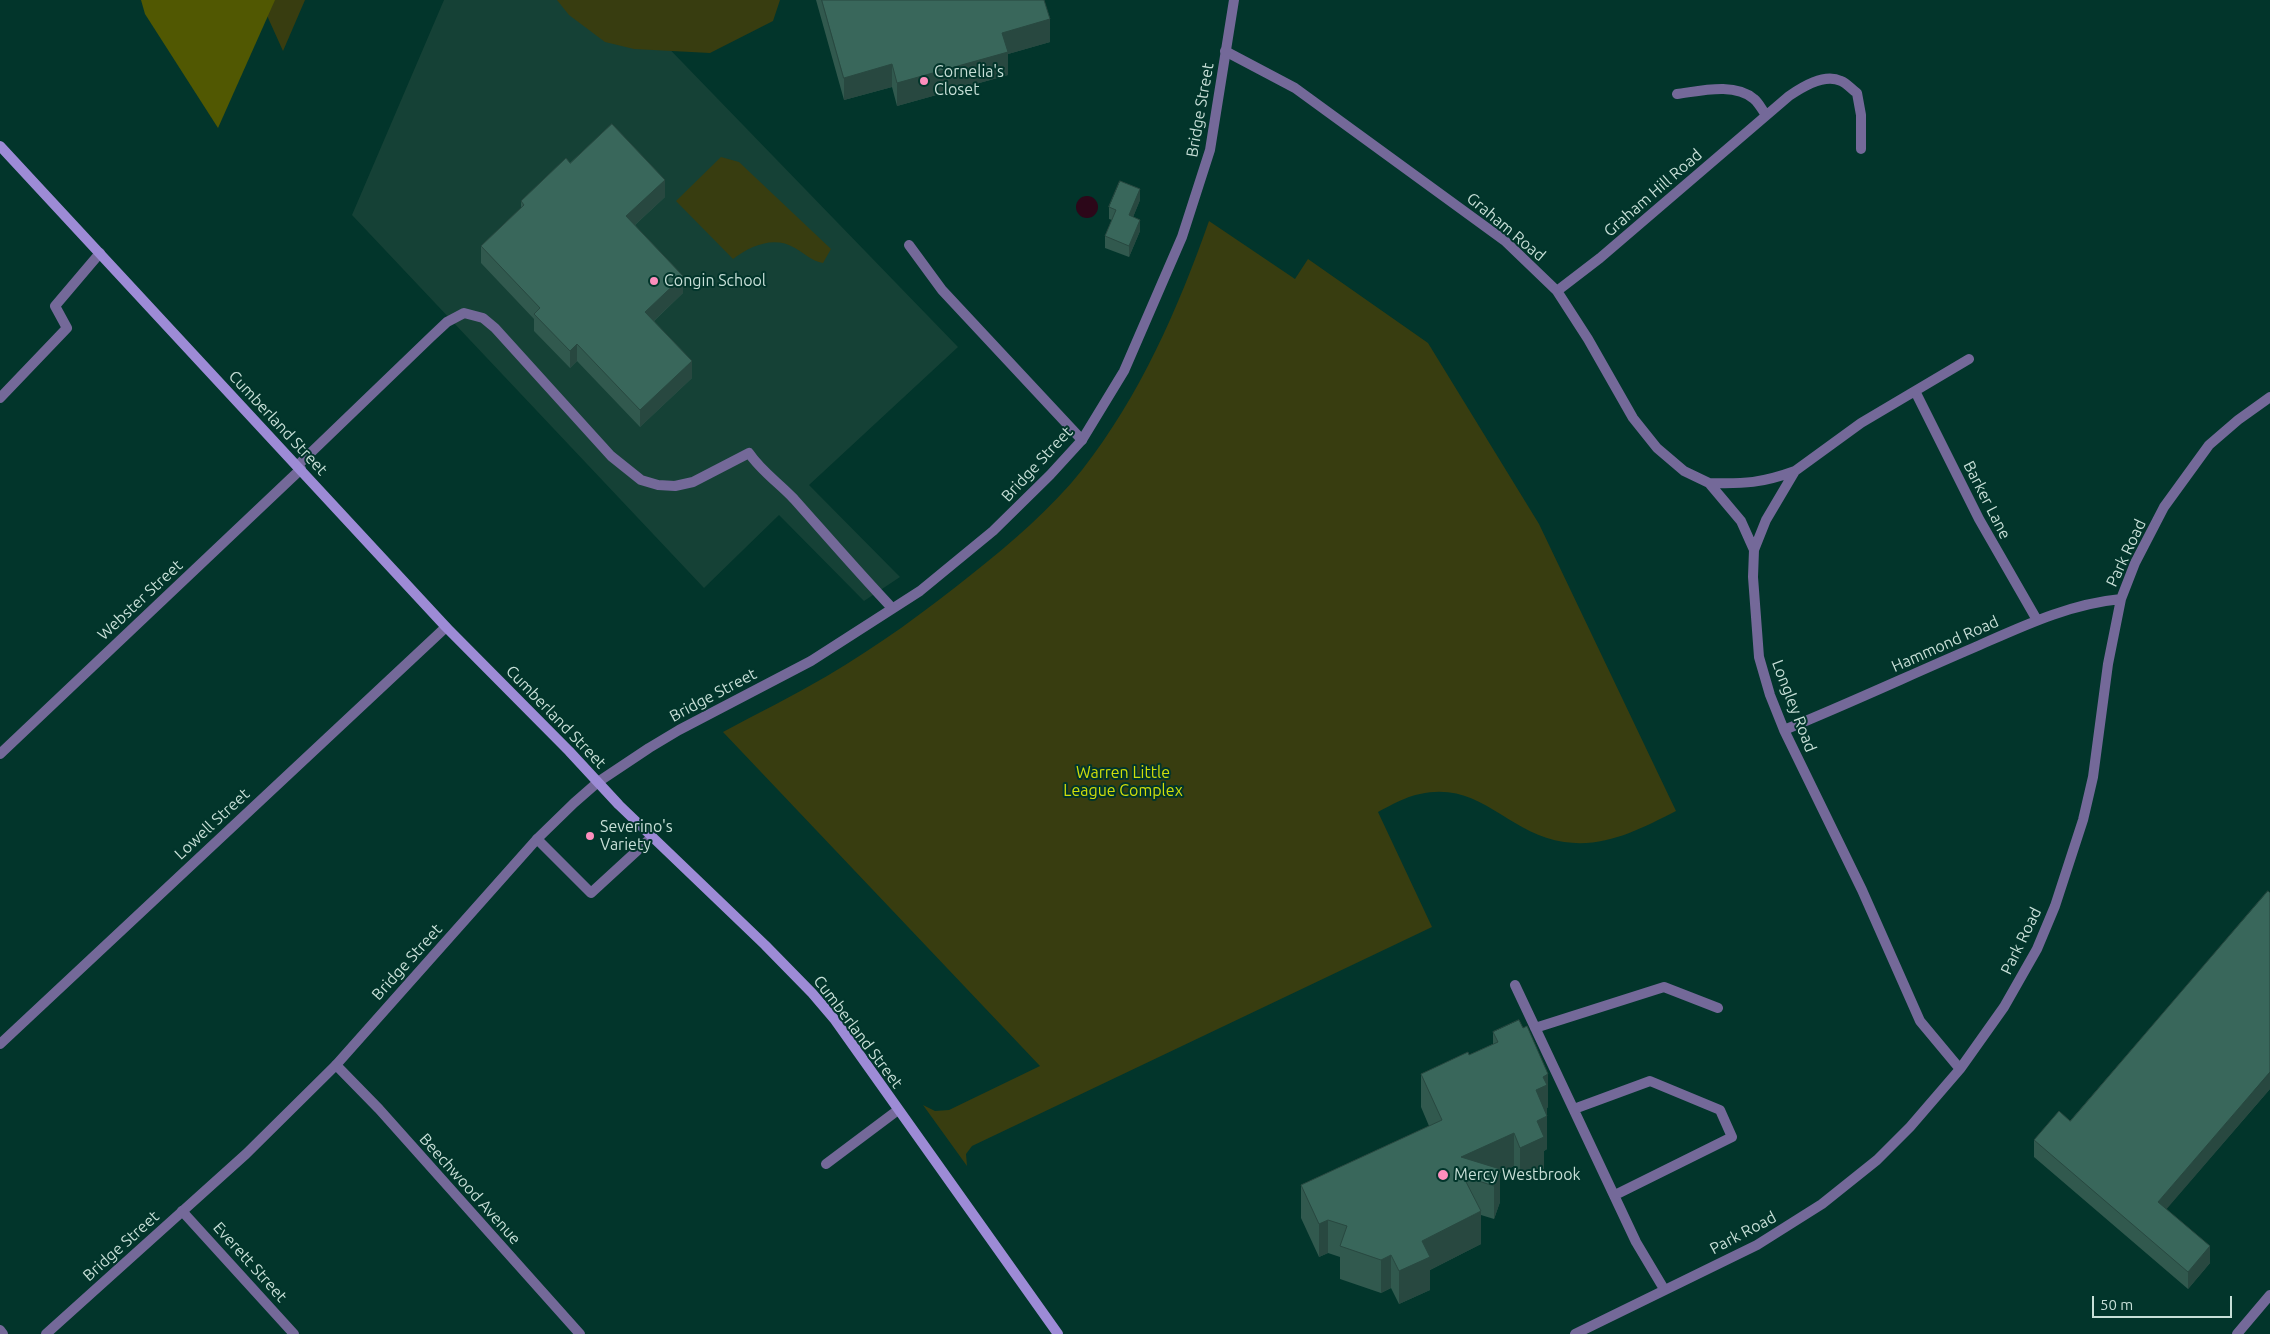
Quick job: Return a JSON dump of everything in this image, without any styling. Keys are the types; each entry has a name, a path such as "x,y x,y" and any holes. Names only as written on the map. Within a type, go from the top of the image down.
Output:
{"main road":[{"name":"Cumberland Street","path":"0,146 300,467 446,627 652,837 765,944 812,993 1058,1334"}],"street":[{"name":"Bridge Street","path":"46,1334 246,1154 336,1065 537,838 598,782 679,730 810,660 920,591 993,531 1050,475 1082,440 1124,371 1182,237 1210,150 1234,0"},
{"name":"Graham Road","path":"1225,51 1295,88 1505,241 1557,291 1588,339 1633,418 1656,448 1684,471 1710,483 1749,484 1767,481 1795,471"},
{"name":"Graham Hill Road","path":"1557,291 1600,258 1788,96 1804,86 1821,80 1840,80 1857,94 1861,116 1861,149"},
{"path":"1677,94 1712,90 1738,91 1754,99 1766,115"},
{"path":"910,245 942,290 1082,440"},
{"path":"0,398 67,328 54,306 100,253"},
{"name":"Webster Street","path":"0,754 300,467 376,388 447,322 464,313 483,318 495,328 611,456 641,480 658,485 675,486 693,482 749,453 758,467 771,476 793,498 892,608"},
{"name":"Longley Road","path":"1960,1069 1920,1021 1862,890 1784,730 1770,695 1759,657 1753,577 1754,550 1766,520 1795,471 1861,423 1969,359"},
{"name":"Barker Lane","path":"1915,392 1980,519 2037,620"},
{"name":"Park Road","path":"1574,1334 1757,1245 1822,1204 1877,1160 1910,1127 1960,1069 2004,1007 2037,950 2055,906 2083,820 2093,776 2108,664 2121,599 2135,563 2164,506 2209,446 2238,420 2270,397"},
{"name":"Graham Road","path":"1710,483 1741,521 1754,550"},
{"name":"Hammond Road","path":"1784,730 1851,704 2037,620 2093,602 2121,599"},
{"name":"Lowell Street","path":"0,1044 446,627"},
{"path":"537,838 591,893 652,837"},
{"path":"1515,985 1636,1242 1664,1289"},
{"path":"1534,1028 1664,988 1718,1008"},
{"name":"Beechwood Avenue","path":"336,1065 379,1109 580,1334"},
{"path":"1574,1109 1650,1081 1720,1110 1732,1137 1615,1195"},
{"path":"826,1164 898,1110"},
{"name":"Everett Street","path":"182,1211 294,1334"},
{"path":"2237,1334 2270,1295"},
{"path":"0,1330 3,1334"}],"shaded area":[{"name":"Congin School","path":"444,0 622,0 958,347 809,485 900,577 864,601 779,515 704,588 352,215"},
{"path":"1087,196 1095,199 1098,207 1095,215 1087,218 1079,215 1076,207 1079,199"}],"green space":[{"path":"141,0 275,0 218,128 145,14"},
{"path":"260,0 305,0 283,51"},
{"path":"557,0 780,0 773,21 710,53 634,49 605,42 569,15"},
{"path":"721,157 739,162 831,249 823,263 812,259 787,244 779,242 755,246 733,259 676,201"},
{"name":"Warren Little League Complex","path":"1209,221 1295,279 1308,259 1428,343 1539,524 1676,811 1622,836 1608,840 1579,843 1564,842 1544,837 1477,801 1460,794 1441,792 1420,794 1393,804 1378,812 1432,927 972,1146 966,1154 967,1166 923,1105 935,1111 949,1110 1040,1066 723,732 827,676 901,628 955,588 1001,550 1057,498 1082,470 1103,442 1139,382 1156,351 1184,287"}],"building":[{"path":"822,0 1044,0 1050,19 1002,33 1008,52 897,83 892,64 844,78"},
{"path":"612,124 665,180 626,216 683,276 645,312 692,361 640,410 577,344 570,351 534,314 540,308 481,246 524,205 521,201 566,158 570,163"},
{"path":"1120,181 1140,189 1129,215 1140,220 1129,246 1105,236 1116,210 1109,207"},
{"path":"2268,891 2270,893 2270,1072 2158,1202 2210,1246 2188,1272 2034,1140 2059,1111 2070,1121"},
{"name":"Mercy Westbrook","path":"1519,1020 1523,1028 1527,1026 1548,1074 1543,1077 1547,1085 1536,1090 1547,1116 1537,1121 1544,1137 1520,1148 1514,1133 1461,1157 1500,1169 1494,1186 1463,1176 1481,1211 1422,1241 1430,1257 1399,1271 1391,1255 1381,1260 1340,1246 1347,1226 1328,1220 1319,1224 1301,1185 1442,1120 1421,1074 1468,1052 1469,1055 1498,1042 1493,1032"}],"place":[{"name":"Cornelia's Closet","path":"924,81"},
{"name":"Congin School","path":"654,281"},
{"name":"Severino's Variety","path":"590,836"},
{"name":"Mercy Westbrook","path":"1443,1175"}]}
